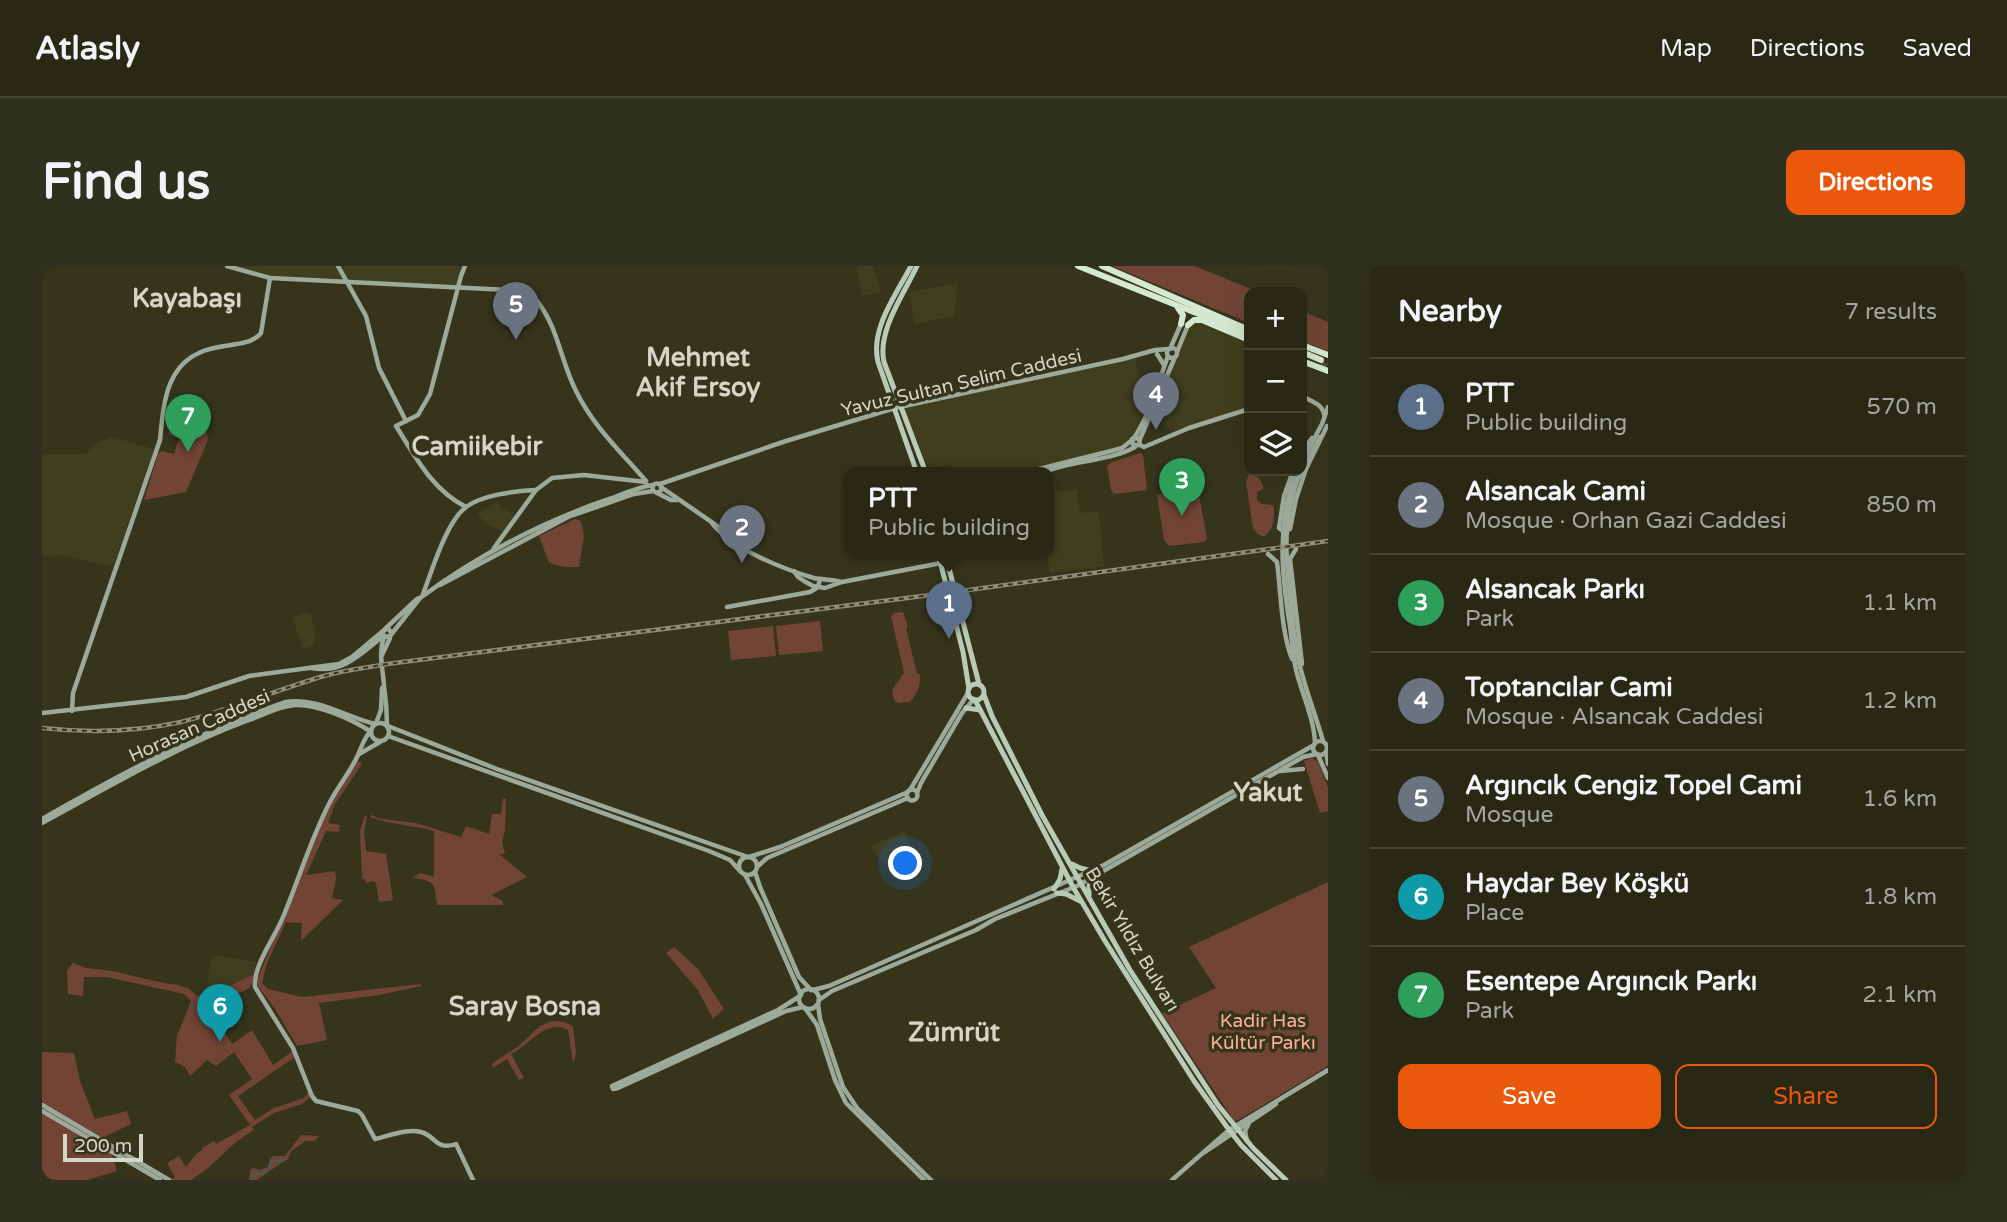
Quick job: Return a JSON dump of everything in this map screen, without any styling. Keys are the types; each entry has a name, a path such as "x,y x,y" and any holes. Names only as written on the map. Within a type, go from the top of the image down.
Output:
{"highway":[{"path":"1078,266 1213,317 1244,332"},
{"path":"1102,266 1244,332"},
{"path":"1148,294 1179,308 1184,324 1200,320 1244,333"},
{"path":"1307,348 1325,359 1328,371"},
{"path":"1307,357 1325,359"}],"main road":[{"path":"911,266 881,326 876,344 878,362 923,467"},
{"path":"915,467 883,359 883,341 885,331 917,266"},
{"path":"940,558 963,652 968,691 974,700 981,699 984,695 983,688 979,684 946,558"},
{"path":"968,691 974,684 979,684"},
{"name":"Bekir Yıldız Bulvarı","path":"984,695 1042,815 1142,989 1226,1115 1236,1140 1276,1180"},
{"name":"Bekir Yıldız Bulvarı","path":"974,700 1073,887 1194,1082 1231,1128 1248,1141 1286,1180"},
{"path":"966,708 981,710"},
{"path":"1070,863 1093,873 1089,898"},
{"path":"1062,866 1055,891 1083,903"}],"street":[{"path":"227,266 270,278 459,287 521,291 529,294 536,299 553,330 571,381 586,410 646,481 680,500 751,553 794,571 842,582"},
{"path":"338,266 366,316 379,368 406,421"},
{"path":"466,266 430,394 419,413 396,426 429,477 443,493 466,507"},
{"path":"72,711 73,693 160,440 163,403 168,388 183,365 195,355 258,337 261,333 270,278"},
{"path":"1047,467 1136,442 1169,352 1184,324"},
{"path":"1054,468 1108,458 1136,442 1176,355 1184,324"},
{"path":"1169,352 1174,349 1176,355"},
{"name":"Yavuz Sultan Selim Caddesi","path":"656,487 786,441 898,407 1137,354 1169,352 1171,358 1176,355"},
{"path":"1154,353 1164,366"},
{"path":"1307,399 1319,405 1325,416"},
{"path":"1307,451 1328,405 1319,405"},
{"path":"1136,442 1144,447 1244,410"},
{"path":"1307,457 1327,425"},
{"path":"1307,467 1327,425"},
{"path":"1307,444 1317,432"},
{"path":"494,552 494,548 536,489 549,480 584,475 646,481"},
{"path":"1296,476 1281,511 1279,528 1283,531 1290,529 1304,476"},
{"path":"1297,476 1285,527 1284,561 1296,670 1314,731 1313,749 1328,778"},
{"path":"42,713 186,697 249,676 347,664 384,633 417,599 441,582 574,511 656,487"},
{"path":"439,585 568,517 656,487"},
{"path":"380,659 391,635 421,597 444,540 466,507 500,495 536,489"},
{"path":"1284,561 1296,549"},
{"path":"1268,554 1284,561"},
{"path":"1284,561 1296,648 1327,745 1328,764"},
{"path":"794,571 798,578 813,586 825,588 842,582 941,563"},
{"path":"727,607 811,592 816,578"},
{"path":"310,668 346,661 384,633"},
{"path":"384,633 391,635"},
{"path":"384,633 380,659 388,736"},
{"path":"373,643 380,649"},
{"path":"362,741 375,723 382,706 382,673"},
{"path":"908,798 909,791 968,691"},
{"path":"743,873 750,875 767,858 908,798 916,799 921,783 966,708 974,700"},
{"name":"Horasan Caddesi","path":"42,821 180,744 286,702 315,704 375,723"},
{"name":"Horasan Caddesi","path":"42,821 175,752 283,707 311,707 370,731"},
{"path":"375,723 382,722 416,739 754,860 799,977 818,995 820,1019 848,1097 931,1180"},
{"path":"362,726 364,730 359,754 316,831 254,985 293,1048 315,1100 358,1111 375,1139 416,1131 442,1145 457,1144 473,1180"},
{"path":"370,731 374,739 381,741"},
{"path":"359,754 388,736"},
{"path":"388,736 730,860 743,873 761,904 796,981 800,1003 817,1025 835,1080 846,1103 924,1180"},
{"path":"1325,741 1319,740 1093,873 1073,887 1055,891 973,922 829,986 805,990 789,1004 612,1086 613,1089 786,1011 811,1009 832,991 976,930 1055,891 1077,876 1093,873 1307,755 1327,750"},
{"path":"1279,771 1303,769"},
{"path":"743,873 740,862 748,857 787,844 909,791 915,790 917,793"},
{"path":"973,922 976,930"},
{"path":"789,1004 795,992 796,981"},
{"path":"1173,1180 1231,1128 1328,1071"},
{"path":"42,1105 169,1180"},
{"path":"42,1111 160,1180"},
{"path":"1226,1115 1247,1121"},
{"path":"1247,1121 1245,1130 1248,1141"},
{"path":"1218,1140 1231,1128"},
{"path":"1218,1140 1236,1140"}],"shaded area":[{"path":"227,266 466,266 459,286 271,279"},
{"path":"873,266 881,292 863,296 856,267"},
{"path":"957,283 955,316 915,324 909,294 911,292"},
{"path":"1200,321 1244,339 1244,410 1176,431 1151,418 1189,326"},
{"path":"1135,357 1141,389 1149,401 1133,437 1125,446 1050,467 930,467 903,406"},
{"path":"112,437 154,449 114,564 111,567 62,555 42,556 42,454 86,454 95,443"},
{"path":"1054,482 1057,491 1077,490 1080,513 1099,511 1104,566 1050,573 1048,558 1054,558"},
{"path":"498,501 502,510 507,508 515,518 503,532 486,523 477,514"},
{"path":"306,612 311,614 316,639 312,646 303,649 292,617"},
{"path":"905,831 912,847 891,871 871,848 872,845"},
{"path":"212,955 258,962 254,974 240,981 225,988 207,987"}],"green space":[{"path":"1112,266 1195,266 1246,287 1244,321"},
{"path":"1307,313 1328,322 1328,351 1307,343"},
{"path":"170,403 203,413 208,440 186,492 144,500 158,454 162,451 174,454 179,438 168,434 172,422 168,420"},
{"path":"1141,453 1147,490 1114,494 1107,466"},
{"path":"1248,476 1260,479 1264,488 1257,492 1257,500 1262,504 1273,505 1273,522 1264,537 1253,528 1246,482"},
{"path":"1198,489 1207,539 1204,542 1169,546 1164,540 1157,495"},
{"path":"575,519 581,521 584,536 579,567 549,563 539,536"},
{"path":"903,612 920,678 918,689 910,702 898,703 894,700 892,690 904,673 891,616"},
{"path":"820,621 823,651 779,655 776,626"},
{"path":"773,626 776,656 731,660 728,631"},
{"path":"1312,758 1318,762 1328,788 1328,811 1320,813 1304,761"},
{"path":"358,761 362,764 335,804 328,823 340,825 339,832 326,831 306,875 335,871 332,898 343,900 301,941 302,923 286,922 267,963 262,983 268,989 302,997 421,986 319,1003 327,1040 297,1046 258,986 258,978 323,821"},
{"path":"503,798 506,799 502,842 505,854 499,854 527,877 491,895 503,901 503,905 437,905 432,884 412,878 420,873 434,877 434,831 370,817 371,815 381,819 416,823 461,837 466,826 489,834 492,814 501,814"},
{"path":"365,815 366,851 386,854 393,900 379,902 376,883 366,883 364,878 362,880 360,831"},
{"name":"Kadir Has Kültür Parkı","path":"1328,882 1328,1066 1235,1122 1162,1013 1216,988 1189,947"},
{"path":"674,947 698,969 724,1009 713,1019 698,990 666,953"},
{"path":"73,963 86,968 179,985 196,995 205,996 207,987 225,988 254,974 249,988 235,995 216,1018 232,1044 252,1030 273,1065 293,1051 295,1057 238,1096 255,1120 274,1108 304,1098 309,1090 312,1096 302,1104 274,1113 252,1127 254,1130 191,1180 169,1180 175,1177 167,1163 179,1156 186,1167 202,1148 214,1141 216,1144 250,1125 229,1095 252,1079 234,1052 216,1066 207,1060 190,1076 185,1067 175,1062 177,1036 191,1001 184,994 107,977 84,977 83,996 68,994 67,971"},
{"path":"554,1021 573,1026 576,1052 574,1062 568,1030 560,1027 545,1030 511,1054 524,1078 519,1080 507,1059 493,1068 492,1064 540,1027"},
{"path":"42,1052 74,1053 80,1081 95,1119 127,1111 131,1124 106,1136 117,1171 87,1180 42,1180"},
{"path":"301,1135 319,1136 291,1151 288,1159 257,1180 249,1180 250,1170 268,1167 273,1156 285,1156"}],"waterway":[{"path":"252,1180 252,1173 266,1172 272,1160 285,1159"}],"tunnel":[{"path":"1321,364 1328,367"}],"railway":[{"path":"42,728 77,731 146,728 199,717 324,676 387,664 1328,541"}],"place":[{"name":"Argıncık Cengiz Topel Cami","path":"516,340"},
{"name":"Toptancılar Cami","path":"1156,430"},
{"name":"Esentepe Argıncık Parkı","path":"188,452"},
{"name":"Alsancak Parkı","path":"1182,516"},
{"name":"Alsancak Cami","path":"742,563"},
{"name":"PTT","path":"949,639"},
{"name":"Haydar Bey Köşkü","path":"220,1042"}],"district":[{"name":"Kayabaşı","path":"187,298"},
{"name":"Mehmet Akif Ersoy","path":"698,372"},
{"name":"Camiikebir","path":"477,446"},
{"name":"Yakut","path":"1268,792"},
{"name":"Saray Bosna","path":"525,1006"},
{"name":"Zümrüt","path":"954,1032"}]}
